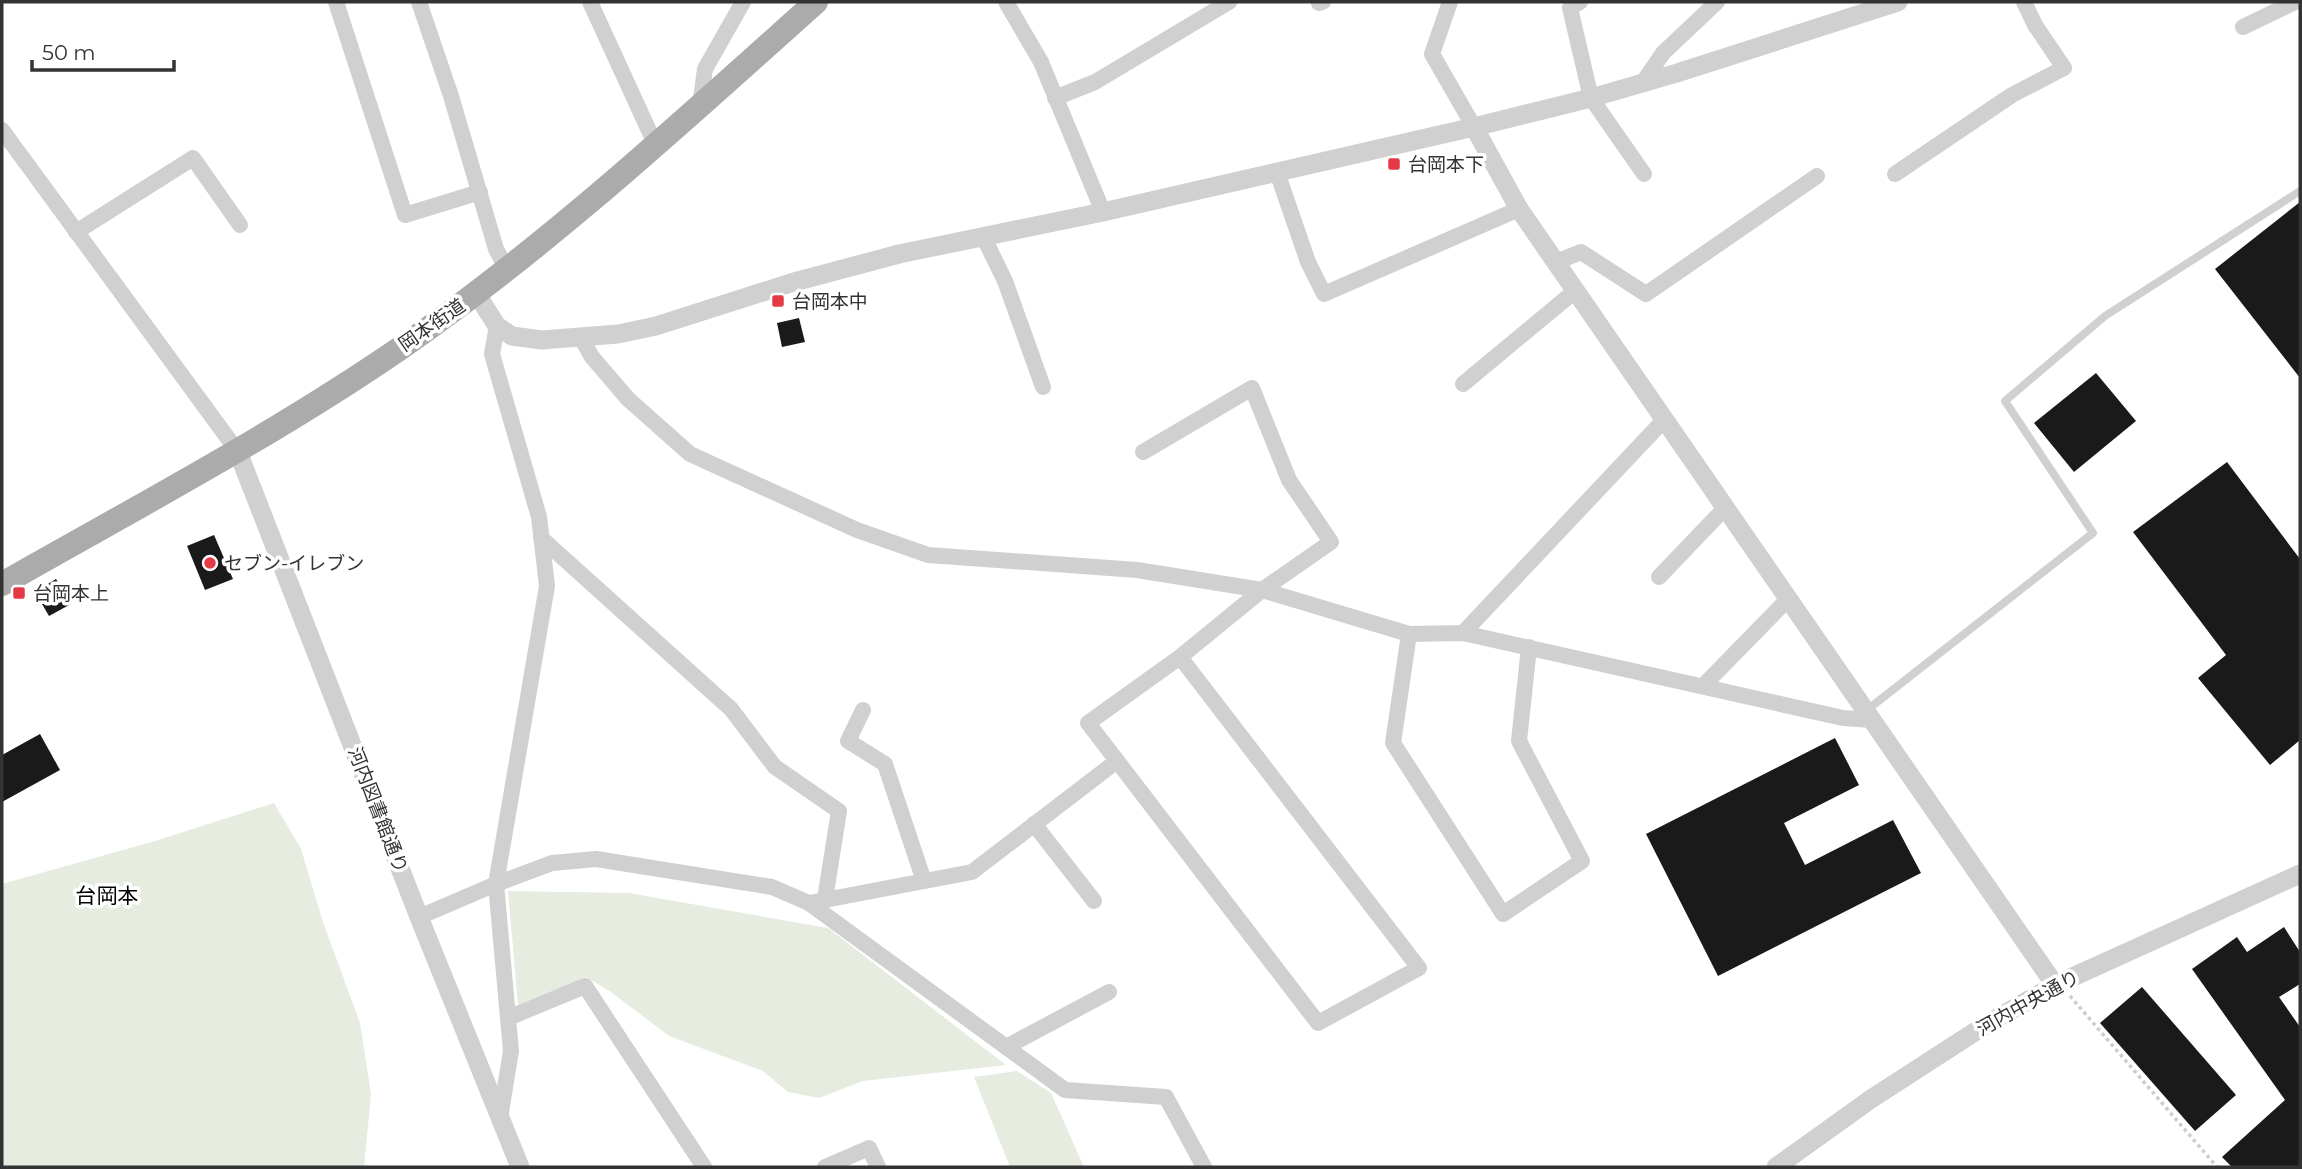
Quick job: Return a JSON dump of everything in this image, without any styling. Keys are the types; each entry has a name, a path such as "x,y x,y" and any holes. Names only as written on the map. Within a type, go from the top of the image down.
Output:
{"main road":[{"name":"岡本街道","path":"2,584 238,452 335,391 476,293 656,146 816,2"}],"street":[{"path":"336,2 405,215 480,192"},
{"path":"419,2 451,96 496,249 507,270"},
{"path":"590,2 656,146"},
{"path":"700,106 705,69 743,2"},
{"path":"1006,2 1041,62 1103,212"},
{"path":"1055,98 1095,82 1229,2"},
{"path":"1450,2 1432,54 1519,209 2055,985"},
{"path":"1580,2 1570,8 1591,98 1644,174"},
{"path":"1642,84 1662,53 1717,2"},
{"path":"476,293 497,326 512,336 526,340 618,334 656,326 824,273 899,254 1103,212 1591,98 1898,2"},
{"path":"1895,174 2012,95 2064,68 2035,25 2024,2"},
{"path":"2243,27 2295,2"},
{"path":"2,130 238,452"},
{"path":"76,232 192,158 240,225"},
{"path":"1277,172 1308,262 1324,294 1519,209"},
{"path":"1556,262 1581,252 1646,293 1817,176"},
{"path":"983,236 1005,281 1043,387"},
{"path":"1463,384 1576,291"},
{"path":"497,326 492,354 539,517 547,586 496,884 511,1051 500,1118"},
{"path":"581,338 592,357 628,399 690,454 856,530 928,555 1137,570 1262,590 1409,634 1463,632 1843,718 1869,715"},
{"path":"1143,452 1252,388 1289,480 1331,542 1262,590 1180,657 1088,723 1318,1023 1419,968 1180,657"},
{"path":"1463,632 1664,419"},
{"name":"河内図書館通り","path":"238,452 419,917 520,1167"},
{"path":"1659,577 1726,508"},
{"path":"541,538 731,709 775,767 839,811 817,901"},
{"path":"1703,686 1788,599"},
{"path":"1409,634 1393,743 1503,914 1582,861 1519,741 1529,647"},
{"path":"863,710 848,741 886,764 924,881"},
{"path":"817,901 972,872 1117,761"},
{"path":"1034,824 1094,901"},
{"path":"419,917 552,863 596,859 772,887 817,901 1065,1090 1166,1097 1204,1167"},
{"name":"河内中央通り","path":"1776,1167 1871,1099 1987,1024 2055,985 2300,874"},
{"path":"508,1018 585,986 704,1167"},
{"path":"1006,1046 1109,992"},
{"path":"825,1167 869,1148 878,1167"}],"lane":[{"path":"1869,715 2093,533 2004,401 2105,316 2300,191"}],"path":[{"path":"2075,976 2081,988 2070,995 2217,1167"}],"shaded area":[{"path":"274,803 301,849 323,922 360,1023 371,1094 364,1167 2,1167 2,884 155,841"},
{"path":"508,891 629,893 828,928 1006,1065 863,1081 819,1098 788,1092 763,1071 669,1036 611,992 586,977 518,1005"},
{"path":"1017,1071 1051,1093 1084,1167 1010,1167 974,1077"}],"building":[{"path":"2300,202 2300,378 2215,269"},
{"path":"799,318 805,342 782,347 777,323"},
{"path":"2096,373 2136,421 2074,472 2034,423"},
{"path":"2227,462 2300,559 2300,740 2270,765 2198,678 2226,655 2133,532"},
{"name":"セブン-イレブン","path":"214,535 233,579 205,590 187,546"},
{"path":"56,579 71,604 49,616 35,592"},
{"path":"40,734 60,770 2,802 2,755"},
{"path":"1835,738 1859,785 1784,823 1805,865 1893,820 1921,873 1718,976 1646,834"},
{"path":"2284,927 2300,952 2300,984 2279,997 2300,1027 2300,1167 2232,1167 2222,1157 2285,1100 2192,969 2237,937 2247,952"},
{"path":"2142,987 2236,1095 2195,1131 2100,1023"}],"place":[{"name":"台岡本下","path":"1394,164"},
{"name":"台岡本中","path":"778,301"},
{"name":"セブン-イレブン","path":"210,563"},
{"name":"台岡本上","path":"19,593"}],"district":[{"name":"台岡本","path":"107,895"}]}
